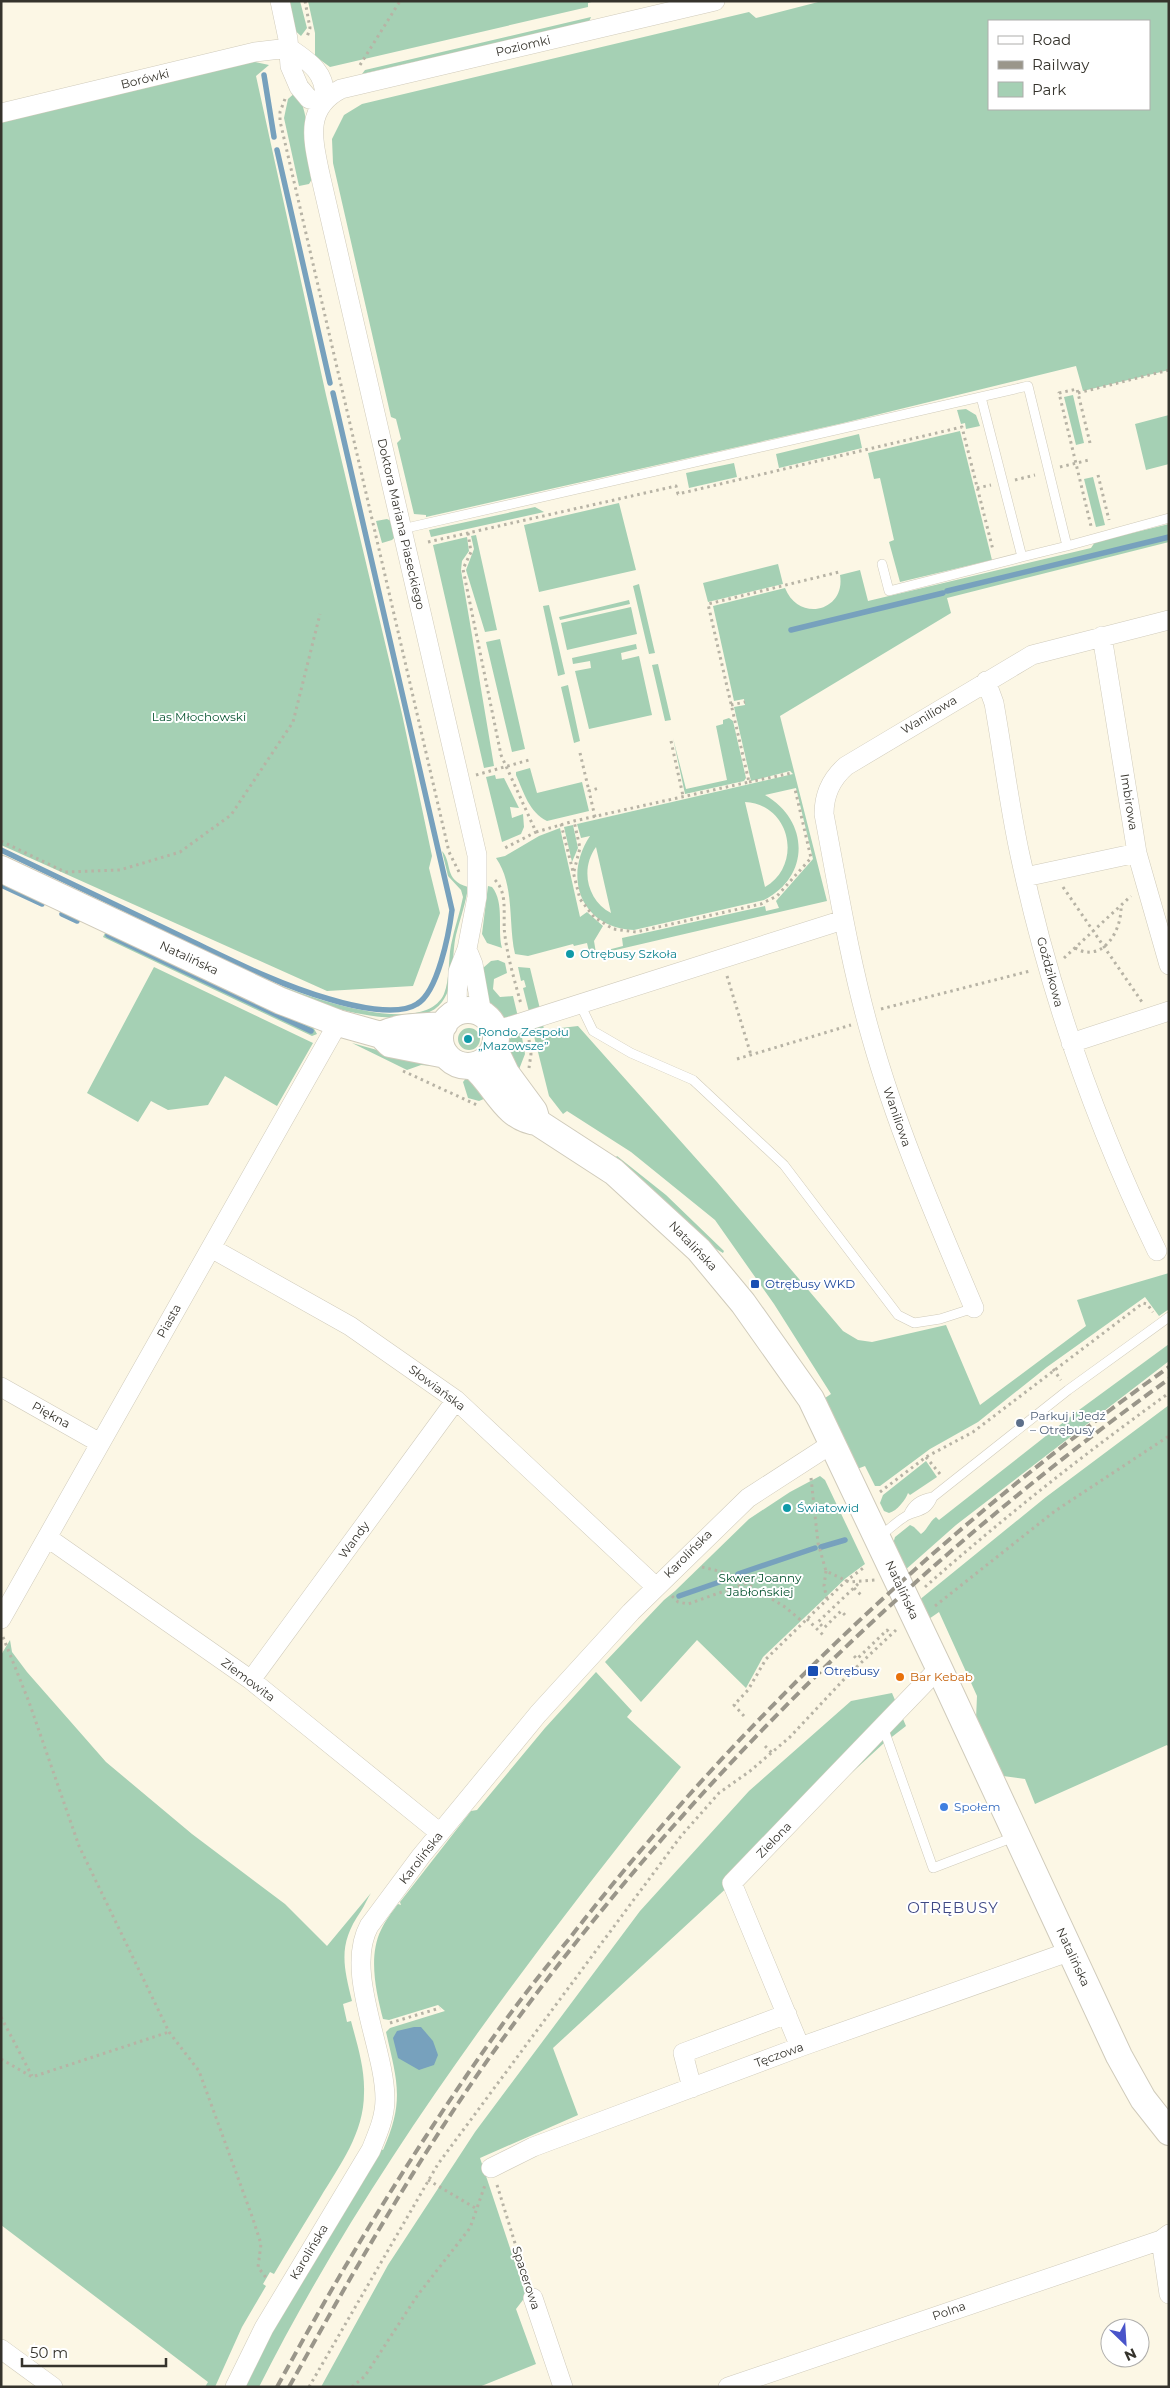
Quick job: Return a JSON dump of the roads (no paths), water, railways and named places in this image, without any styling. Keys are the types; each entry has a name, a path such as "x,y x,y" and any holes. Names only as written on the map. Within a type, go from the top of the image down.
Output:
{"main road":[{"name":"Natalińska","path":"1,869 264,993 338,1023 381,1035 390,1044 446,1055"},
{"path":"381,1035 390,1030 450,1019 468,1010 491,1031 506,1072 534,1111 537,1122"},
{"path":"450,1019 441,1040 446,1055 460,1065 473,1066 486,1060 491,1031"},
{"name":"Natalińska","path":"473,1066 482,1073 514,1113 526,1120 537,1122 614,1172 699,1250 743,1303 811,1399 877,1538 906,1615 939,1668 1119,2056 1143,2099 1169,2132"}],"street":[{"path":"280,1 289,48 290,66 299,87 309,99 328,97"},
{"name":"Poziomki","path":"328,97 352,86 714,1"},
{"name":"Borówki","path":"1,113 255,52 289,48"},
{"name":"Doktora Mariana Piaseckiego","path":"328,97 317,110 314,126 315,150 477,855 478,889 467,949 458,972 458,1003 450,1019"},
{"name":"Waniliowa","path":"974,1308 905,1142 870,1034 843,920 824,814 826,794 834,779 846,766 1032,655 1169,620"},
{"name":"Imbirowa","path":"1102,636 1137,853 1169,965"},
{"name":"Goździkowa","path":"986,681 994,703 1025,877 1048,966 1072,1043 1108,1140 1157,1251"},
{"path":"1025,877 1137,853"},
{"path":"467,949 474,964 491,1031 525,1022 843,920"},
{"path":"1072,1043 1169,1011"},
{"name":"Piasta","path":"1,1619 338,1023"},
{"name":"Słowiańska","path":"211,1248 350,1326 456,1400 658,1585"},
{"name":"Piękna","path":"1,1388 100,1443"},
{"name":"Wandy","path":"251,1680 456,1400"},
{"name":"Karolińska","path":"235,2387 264,2328 371,2150 379,2130 384,2107 384,2082 363,1982 360,1958 363,1941 373,1920 440,1832 538,1714 658,1585 748,1498 833,1443"},
{"name":"Ziemowita","path":"48,1538 251,1680 440,1832"},
{"name":"Zielona","path":"800,2047 732,1883 939,1668"},
{"name":"Tęczowa","path":"491,2168 533,2147 800,2047 1071,1951"},
{"path":"692,2088 683,2053 787,2014"},
{"path":"1165,2237 1169,2294"},
{"name":"Polna","path":"728,2387 1165,2237"},
{"name":"Spacerowa","path":"533,2298 563,2387"},
{"path":"1,2349 53,2387"}],"lane":[{"path":"402,529 1028,386 1067,546"},
{"path":"981,397 1022,557"},
{"path":"882,564 889,590 1067,546 1169,518"},
{"path":"580,1004 593,1031 631,1053 693,1080 784,1166 898,1315 914,1323 940,1320 974,1308"},
{"path":"877,1538 908,1516 917,1514 929,1505 933,1497 1068,1390 1165,1320"},
{"path":"883,1727 933,1868 1016,1836"}],"water":[{"path":"421,2027 433,2041 438,2055 434,2065 419,2070 398,2058 393,2038 397,2031"}],"waterway":[{"path":"264,75 274,137"},
{"path":"277,150 330,383"},
{"path":"1,850 241,965 311,993 350,1005 386,1010 408,1008 417,1004 424,997 437,975 452,910 333,393"},
{"path":"947,591 1169,537"},
{"path":"791,630 943,593"},
{"path":"1,885 42,904"},
{"path":"62,914 77,921"},
{"path":"108,935 311,1031"},
{"path":"821,1547 845,1540"},
{"path":"738,1574 815,1548"},
{"path":"679,1596 731,1578"}],"railway":[{"path":"277,2387 356,2248 441,2113 510,2014 634,1858 774,1704 848,1631 925,1561 1004,1494 1085,1429 1169,1367"},
{"path":"289,2387 394,2205 479,2072 580,1937 654,1848 732,1761 814,1678 898,1598 986,1521 1076,1448 1169,1379"}],"place":[{"name":"Otrębusy Szkoła","path":"570,954"},
{"name":"Rondo Zespołu „Mazowsze”","path":"468,1039"},
{"name":"Otrębusy WKD","path":"755,1284"},
{"name":"Parkuj i Jedź – Otrębusy","path":"1020,1423"},
{"name":"Światowid","path":"787,1508"},
{"name":"Otrębusy","path":"813,1671"},
{"name":"Bar Kebab","path":"900,1677"},
{"name":"Społem","path":"944,1807"}],"district":[{"name":"OTRĘBUSY","path":"953,1908"}],"park label":[{"name":"Las Młochowski","path":"199,717"},
{"name":"Skwer Joanny Jabłońskiej","path":"760,1585"}]}
